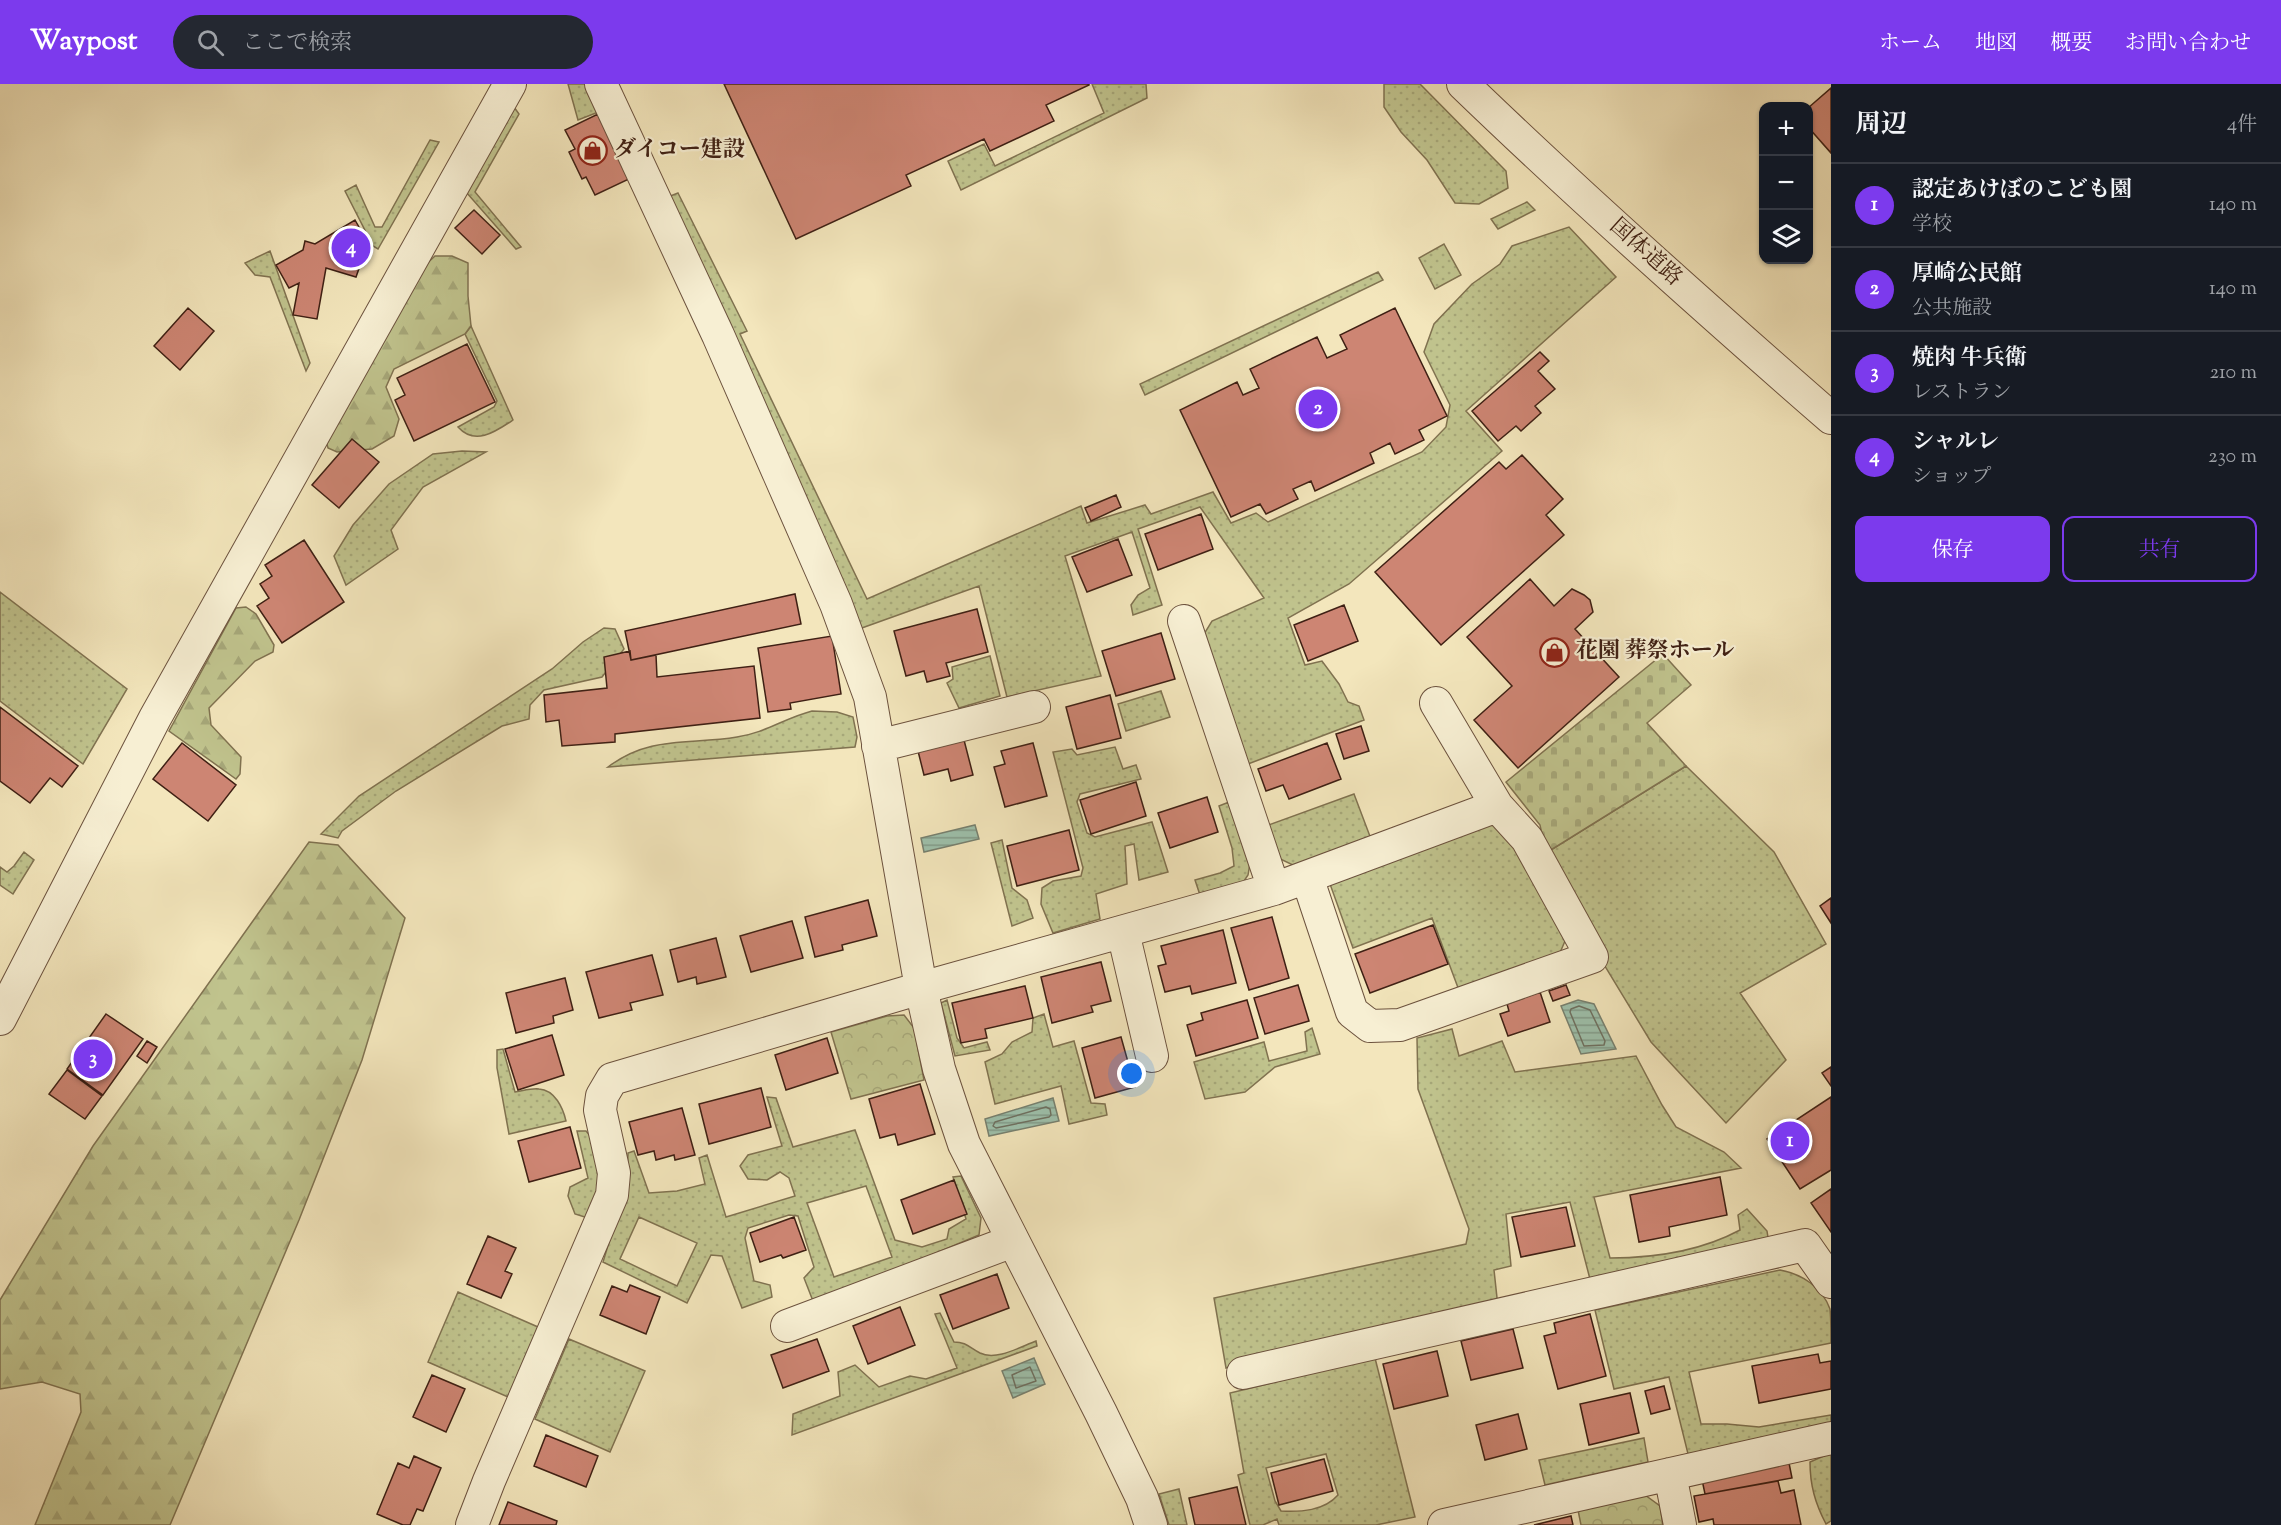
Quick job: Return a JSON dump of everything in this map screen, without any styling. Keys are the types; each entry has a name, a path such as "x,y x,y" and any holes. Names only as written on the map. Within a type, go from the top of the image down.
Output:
{"street":[{"path":"0,1019 155,718 510,84"},
{"path":"601,84 718,334 836,604 870,697 921,988 939,1069 964,1144 1127,1466 1142,1498 1151,1525"},
{"name":"国体道路","path":"1462,84 1722,323 1831,418"},
{"path":"1184,621 1274,889"},
{"path":"1307,877 1352,1012 1370,1026 1400,1025 1592,957 1527,839 1497,806 1436,703"},
{"path":"879,746 1034,706"},
{"path":"472,1525 612,1195 615,1173 600,1110 602,1096 612,1079 921,988 1274,889 1497,806"},
{"path":"1123,932 1152,1056"},
{"path":"787,1326 1013,1240"},
{"path":"1243,1374 1805,1245 1831,1282"},
{"path":"1444,1525 1831,1438"},
{"path":"1670,1474 1680,1525"}],"green space":[{"path":"568,84 589,84 601,111 578,120"},
{"path":"1092,84 1146,84 1147,98 961,190 948,161 984,144 995,166 1104,113"},
{"path":"1384,84 1420,84 1506,171 1508,188 1479,204 1455,203 1427,160 1401,132 1384,107"},
{"path":"514,107 519,114 475,192 521,247 516,249 466,192"},
{"path":"430,140 439,142 378,249 373,246 345,191 356,185 375,227 382,227"},
{"path":"678,193 747,331 740,334 867,599 1081,506 1087,523 1145,505 1151,514 1213,492 1231,523 1256,513 1268,522 1422,452 1446,427 1450,405 1424,352 1434,324 1472,284 1500,264 1512,246 1569,227 1616,277 1466,411 1502,451 1349,584 1288,618 1305,665 1322,661 1339,684 1348,702 1359,706 1364,720 1248,764 1204,634 1212,621 1264,598 1200,507 1138,529 1162,605 1133,615 1131,605 1138,595 1150,588 1132,532 1065,556 1101,676 1007,697 979,586 859,629 668,197"},
{"path":"1527,202 1535,210 1498,229 1491,219"},
{"path":"1444,244 1461,275 1435,289 1419,258"},
{"path":"270,251 310,363 306,371 270,277 255,275 245,263"},
{"path":"435,256 452,256 468,263 471,326 465,334 394,369 386,387 399,419 394,436 372,449 337,452 328,448 325,437 421,269"},
{"path":"1378,272 1383,280 1145,395 1140,384"},
{"path":"471,326 513,420 499,429 478,436 471,436 458,427 494,407 497,401 465,334"},
{"path":"462,451 486,452 423,487 391,530 398,549 346,585 334,556 353,525 389,484 433,454"},
{"path":"0,592 127,689 83,764 0,701"},
{"path":"246,607 256,614 274,645 273,652 255,661 209,708 211,725 241,757 240,774 236,779 169,731 236,608"},
{"path":"604,628 615,629 624,649 602,677 544,690 530,705 529,719 502,726 396,791 342,831 338,838 321,834 359,796 552,669 583,642"},
{"path":"1663,654 1691,685 1647,723 1686,766 1546,853 1540,825 1506,782"},
{"path":"990,656 1000,696 959,708 947,683 953,679 952,667"},
{"path":"1161,691 1170,717 1126,731 1118,704"},
{"path":"812,711 837,712 853,717 857,737 855,747 608,767 639,750 670,743 747,735"},
{"path":"1115,747 1123,769 1136,765 1141,779 1080,794 1077,802 1087,833 1095,837 1152,822 1168,872 1139,880 1134,844 1125,846 1127,884 1096,894 1100,919 1053,933 1041,904 1042,888 1053,881 1081,876 1083,868 1053,752 1072,749 1077,755"},
{"path":"1686,766 1774,852 1826,944 1740,993 1786,1060 1726,1123 1651,1042 1586,935 1546,853"},
{"path":"1354,794 1371,839 1297,867 1274,856 1266,826"},
{"path":"1229,802 1250,863 1248,875 1242,884 1200,895 1195,880 1220,873 1234,866 1232,848 1219,806"},
{"path":"1490,822 1505,826 1568,934 1559,955 1460,993 1432,918 1353,948 1330,884"},
{"path":"1002,840 1012,888 1027,900 1033,918 1012,926 991,843"},
{"path":"309,842 338,845 405,918 362,1060 299,1220 170,1525 35,1525 81,1412 80,1394 42,1382 0,1389 0,1300 93,1146"},
{"path":"24,852 34,860 13,894 0,885 0,867 7,872"},
{"path":"947,1000 957,1038 964,1048 987,1042 990,1050 955,1056 941,1003"},
{"path":"1044,1014 1053,1047 1074,1041 1091,1103 1105,1104 1107,1115 1069,1124 1061,1086 995,1104 985,1062 1002,1054 1012,1042 1032,1032 1033,1018"},
{"path":"904,1015 914,1028 924,1080 851,1099 831,1032 887,1016"},
{"path":"1312,1028 1320,1054 1275,1067 1245,1092 1205,1099 1194,1062 1264,1042 1269,1061 1307,1051 1305,1032"},
{"path":"1452,1029 1459,1056 1502,1041 1515,1072 1636,1056 1676,1127 1724,1152 1741,1168 1594,1197 1610,1258 1660,1255 1709,1243 1740,1230 1738,1215 1747,1209 1767,1231 1769,1244 1591,1283 1570,1202 1506,1214 1511,1266 1494,1270 1498,1307 1226,1368 1214,1298 1466,1244 1469,1229 1418,1089 1417,1038"},
{"path":"503,1049 515,1092 530,1089 545,1090 554,1096 566,1121 509,1134 497,1068 497,1050"},
{"path":"767,1097 776,1098 793,1147 855,1130 895,1240 922,1247 947,1239 949,1229 966,1219 953,1177 961,1176 981,1218 979,1235 813,1301 804,1278 814,1267 798,1216 789,1215 748,1228 745,1238 754,1281 770,1285 772,1297 742,1308 722,1256 711,1255 687,1303 603,1262 627,1183 628,1153 634,1151 649,1193 677,1191 705,1184 699,1158 707,1155 726,1217 795,1196 789,1178 780,1172 767,1180 748,1179 740,1166 748,1155 782,1146","holes":["866,1186 892,1257 834,1277 807,1203","639,1217 697,1243 677,1286 620,1259"]},
{"path":"577,1131 586,1131 592,1138 600,1183 588,1218 575,1214 568,1196 570,1187 588,1178"},
{"path":"1780,1270 1803,1278 1822,1294 1830,1309 1831,1343 1689,1372 1701,1424 1759,1427 1831,1415 1831,1426 1688,1454 1669,1377 1614,1389 1595,1310"},
{"path":"458,1292 538,1327 508,1397 428,1362"},
{"path":"940,1313 954,1342 965,1344 980,1353 1001,1354 1036,1341 1037,1346 792,1435 793,1414 840,1396 838,1372 855,1365 879,1387 910,1376 926,1379 957,1368 935,1314"},
{"path":"569,1339 645,1371 610,1452 535,1419"},
{"path":"1375,1358 1415,1517 1376,1525 1279,1525 1277,1519 1263,1525 1250,1525 1238,1475 1244,1473 1230,1393","holes":["1326,1454 1338,1495 1319,1507 1304,1511 1281,1511 1275,1501 1266,1468"]},
{"path":"1644,1438 1648,1462 1545,1485 1539,1460"},
{"path":"1831,1453 1831,1521 1826,1524 1814,1494 1810,1462"},
{"path":"1179,1489 1187,1525 1169,1525 1159,1494"},
{"path":"1645,1495 1660,1506 1663,1525 1581,1525 1578,1510"}],"water":[{"path":"975,825 979,839 924,852 921,838"},
{"path":"1578,1000 1594,1004 1616,1049 1581,1054 1561,1006"},
{"path":"1053,1098 1059,1121 989,1136 985,1119"},
{"path":"1034,1358 1045,1384 1013,1398 1002,1371"}],"building":[{"path":"724,84 1089,85 1046,105 1054,121 990,151 984,139 906,175 911,186 796,239"},
{"path":"1831,88 1831,153 1813,133 1813,104"},
{"path":"598,114 629,179 595,195 586,177 582,179 569,152 575,149 565,130"},
{"path":"474,210 500,235 482,254 455,228"},
{"path":"355,220 368,243 356,277 326,268 317,319 293,315 299,283 289,288 276,265 303,250 305,241 315,244"},
{"path":"188,308 214,331 180,370 154,346"},
{"path":"1395,308 1447,416 1419,430 1424,440 1395,454 1390,443 1370,453 1374,463 1315,491 1311,481 1293,489 1298,499 1266,514 1260,504 1231,517 1180,410 1237,382 1243,395 1259,388 1250,369 1317,337 1327,358 1347,349 1340,335"},
{"path":"467,344 495,402 414,441 395,400 405,395 397,378"},
{"path":"1540,352 1549,361 1538,371 1555,389 1535,406 1541,413 1521,431 1516,426 1498,441 1472,411"},
{"path":"352,439 379,462 339,508 312,485"},
{"path":"1522,455 1563,499 1546,515 1564,535 1441,645 1375,572 1499,462 1506,469"},
{"path":"1116,495 1121,507 1091,521 1085,508"},
{"path":"1201,514 1213,549 1158,570 1145,534"},
{"path":"1118,539 1132,575 1087,592 1072,557"},
{"path":"304,540 344,602 282,643 257,606 269,598 260,584 272,576 265,565"},
{"path":"1530,579 1554,606 1572,589 1590,600 1593,612 1575,629 1619,677 1518,768 1474,720 1512,686 1467,637"},
{"path":"795,594 801,624 631,660 625,631"},
{"path":"1344,605 1358,641 1308,661 1294,625"},
{"path":"977,609 988,652 946,663 950,676 927,682 924,671 906,676 894,631"},
{"path":"1161,633 1175,679 1116,696 1102,651"},
{"path":"832,636 841,694 790,703 791,709 768,712 758,648"},
{"path":"630,651 631,660 656,655 657,677 754,666 760,718 615,734 615,742 562,746 559,720 546,722 544,695 607,688 604,657"},
{"path":"1110,695 1121,738 1077,749 1066,707"},
{"path":"0,707 78,766 62,787 50,778 30,803 0,781"},
{"path":"1361,726 1369,751 1344,759 1336,734"},
{"path":"964,740 973,775 951,781 948,769 924,775 918,751"},
{"path":"182,743 236,785 208,821 153,779"},
{"path":"1033,743 1047,796 1005,807 994,767 1005,764 1001,751"},
{"path":"1327,743 1341,779 1289,799 1283,785 1266,791 1258,769"},
{"path":"1136,782 1146,816 1091,834 1080,800"},
{"path":"1207,797 1218,832 1170,848 1158,813"},
{"path":"1069,830 1079,870 1017,886 1007,846"},
{"path":"1831,898 1831,923 1820,906"},
{"path":"868,900 877,936 842,945 843,950 815,957 805,917"},
{"path":"1272,917 1289,978 1249,990 1231,928"},
{"path":"792,921 803,958 751,972 740,936"},
{"path":"1433,925 1448,964 1370,993 1355,954"},
{"path":"1223,930 1236,983 1192,994 1190,986 1165,992 1158,966 1166,964 1161,946"},
{"path":"716,938 726,977 697,984 696,977 678,982 670,950"},
{"path":"652,955 663,995 630,1003 632,1010 599,1018 586,972"},
{"path":"1101,962 1111,1001 1091,1006 1093,1012 1052,1023 1041,977"},
{"path":"565,978 573,1010 553,1016 554,1023 516,1033 506,993"},
{"path":"1298,985 1309,1021 1265,1034 1254,998"},
{"path":"1566,985 1570,995 1553,1001 1549,991"},
{"path":"1025,986 1033,1018 985,1029 987,1038 961,1043 952,1003"},
{"path":"1540,992 1550,1022 1508,1036 1500,1014 1509,1011 1507,1004"},
{"path":"1247,1000 1258,1038 1196,1056 1187,1025 1203,1020 1201,1013"},
{"path":"106,1014 143,1039 103,1095 67,1069"},
{"path":"552,1035 564,1075 518,1090 505,1049"},
{"path":"1121,1037 1135,1087 1095,1098 1082,1048"},
{"path":"827,1038 838,1073 786,1090 775,1055"},
{"path":"147,1041 157,1047 147,1063 137,1056"},
{"path":"1831,1067 1831,1086 1822,1073"},
{"path":"67,1070 102,1096 85,1119 49,1094"},
{"path":"920,1084 935,1134 898,1145 895,1134 880,1138 869,1099"},
{"path":"761,1088 771,1127 709,1144 699,1104"},
{"path":"1831,1097 1831,1170 1800,1189 1767,1139"},
{"path":"682,1108 695,1155 675,1160 674,1155 656,1160 654,1151 638,1155 629,1122"},
{"path":"570,1127 581,1168 529,1182 518,1141"},
{"path":"1720,1177 1727,1215 1669,1227 1670,1236 1639,1242 1630,1195"},
{"path":"954,1180 967,1214 913,1234 901,1200"},
{"path":"1831,1189 1831,1232 1811,1203"},
{"path":"1566,1207 1575,1246 1521,1257 1512,1217"},
{"path":"794,1217 806,1250 783,1258 781,1255 760,1262 750,1233"},
{"path":"488,1236 516,1248 505,1271 512,1274 501,1298 467,1284"},
{"path":"997,1274 1009,1308 953,1329 940,1295"},
{"path":"630,1285 660,1297 646,1334 600,1315 612,1286 627,1292"},
{"path":"900,1307 915,1345 868,1364 853,1326"},
{"path":"1590,1314 1606,1376 1558,1389 1544,1336 1556,1333 1554,1323"},
{"path":"1513,1329 1523,1368 1471,1380 1461,1341"},
{"path":"817,1339 829,1371 783,1388 771,1355"},
{"path":"1437,1351 1448,1396 1394,1409 1383,1364"},
{"path":"1818,1354 1820,1363 1831,1361 1831,1389 1759,1403 1752,1366"},
{"path":"432,1375 465,1389 446,1432 413,1417"},
{"path":"1664,1386 1670,1409 1651,1414 1645,1391"},
{"path":"1630,1393 1639,1433 1589,1445 1580,1404"},
{"path":"1518,1414 1527,1449 1485,1460 1476,1425"},
{"path":"546,1435 598,1456 586,1487 534,1466"},
{"path":"414,1456 441,1468 423,1511 417,1509 410,1525 403,1525 377,1514 398,1463 409,1468"},
{"path":"1788,1458 1792,1478 1705,1494 1701,1475"},
{"path":"1324,1459 1333,1491 1279,1505 1271,1473"},
{"path":"1778,1481 1781,1493 1794,1490 1801,1525 1714,1525 1713,1519 1699,1522 1694,1496"},
{"path":"1237,1487 1246,1525 1195,1525 1189,1498"},
{"path":"508,1502 557,1521 556,1525 499,1525"},
{"path":"1571,1516 1573,1525 1534,1525"}],"place":[{"name":"ダイコー建設","path":"593,151"},
{"name":"シャルレ","path":"351,248"},
{"name":"厚崎公民館","path":"1318,409"},
{"name":"花園 葬祭ホール","path":"1555,652"},
{"name":"焼肉 牛兵衛","path":"93,1059"},
{"name":"認定あけぼのこども園","path":"1790,1141"}]}
